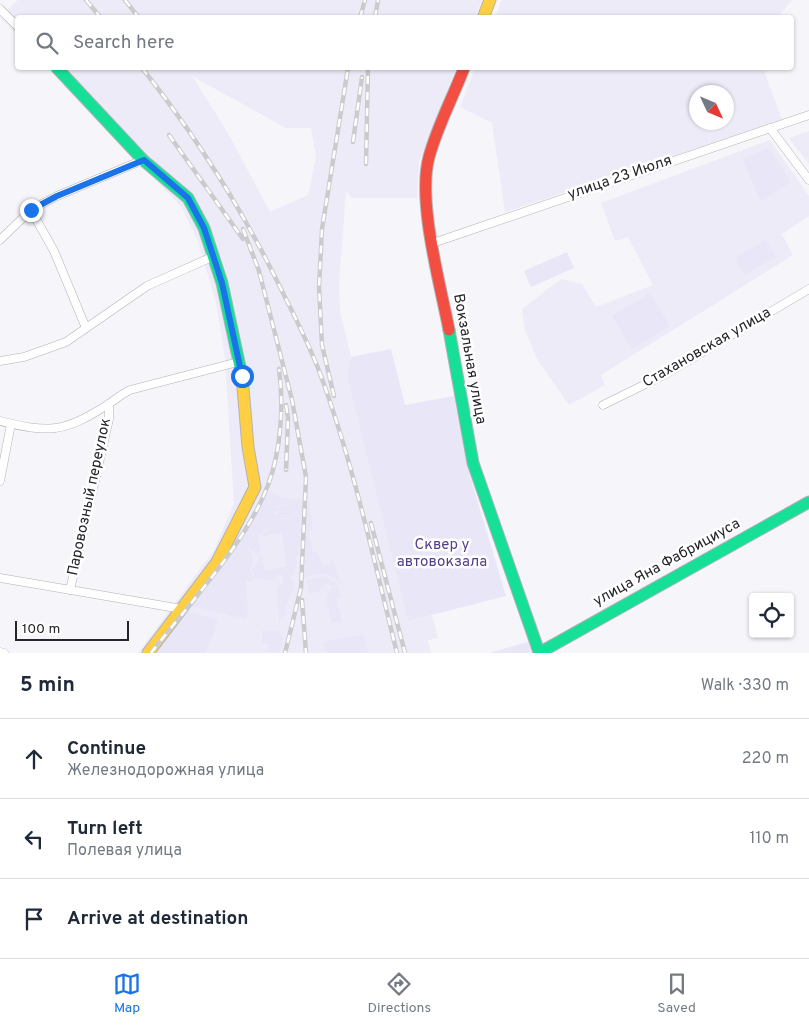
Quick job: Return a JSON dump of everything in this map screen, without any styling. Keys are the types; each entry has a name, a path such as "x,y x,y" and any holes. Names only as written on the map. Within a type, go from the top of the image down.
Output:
{"main road":[{"path":"484,15 490,0"},
{"path":"59,70 144,160 188,198 204,228 229,314 242,376 248,447 255,487 248,495 236,529 224,550 148,653"},
{"name":"Вокзальная улица","path":"463,70 427,167 426,212 473,463 539,653"},
{"name":"улица Яна Фабрициуса","path":"539,653 809,502"}],"street":[{"path":"0,9 15,24"},
{"name":"улица 23 Июля","path":"433,243 809,116"},
{"path":"770,128 809,180"},
{"path":"0,240 31,210 57,196 144,160"},
{"path":"31,210 54,251 86,328"},
{"path":"0,361 24,357 66,342 147,286 212,257"},
{"name":"Стахановская улица","path":"603,405 664,375 809,289"},
{"path":"0,421 44,430 58,428 73,424 109,404 117,396 130,390 238,362"},
{"name":"Паровозный переулок","path":"70,590 109,418 109,404"},
{"path":"0,481 11,424"},
{"path":"0,578 182,609"},
{"path":"0,652 4,653"}],"shaded area":[{"path":"18,0 482,0 476,15 15,15 15,33 0,17"},
{"path":"502,0 792,0 780,15 496,15"},
{"path":"53,70 455,70 419,162 417,198 352,198 346,191 339,283 340,311 351,357 347,376 408,621 432,615 438,638 428,640 431,653 138,653 214,550 234,503 225,358 216,303 198,241 182,208","holes":["192,76 286,128 311,128 316,157 308,195 270,212 228,133"]},
{"path":"474,70 764,70 782,120 505,212 492,123 460,107"},
{"path":"809,131 809,164 789,138"},
{"path":"770,140 809,196 809,216 782,234 793,255 601,375 605,385 569,405 537,359 525,330 522,309 561,279 582,284 596,307 653,285 628,237 615,241 601,203"}],"green space":[{"path":"769,148 791,182 761,202 742,159"},
{"path":"766,240 776,257 744,275 735,258"},
{"path":"567,252 574,268 531,287 524,271"},
{"path":"650,293 670,326 632,349 612,316"},
{"name":"Сквер у автовокзала","path":"391,349 405,405 454,396 467,466 506,596 408,621 347,376 351,357"},
{"path":"269,491 281,497 293,499 289,504 278,505 277,507 281,509 280,511 273,512 274,516 280,519 291,519 294,515 302,518 303,523 299,526 302,530 298,535 302,540 298,548 300,553 296,557 297,563 291,578 295,586 286,606 287,613 279,623 277,587 284,582 282,574 278,575 275,580 255,579 252,568 259,560 259,556 262,556 265,571 286,566 282,532 260,537 270,526 258,536 261,552 255,553 245,545 252,554 239,556 252,555 253,563 250,569 254,581 246,581 248,610 246,619 191,606 252,521 265,494 268,493 267,503"},
{"path":"308,497 313,530 308,531 313,552 317,552 323,565 328,565 333,559 340,583 326,573 304,577"},
{"path":"304,498 303,518 294,514 290,518 277,518 274,515 281,512 279,506 287,505 294,499"},
{"path":"326,576 336,584 334,587 326,584 318,592 309,594 306,580"},
{"path":"337,585 341,596 336,598 342,621 332,623 326,598 331,589"},
{"path":"187,611 218,620 213,636 204,653 156,653"},
{"path":"262,630 280,631 282,642 278,653 266,652 270,644 262,643"},
{"path":"363,634 368,653 326,653 324,642"},
{"path":"531,641 534,653 489,653"}],"railway":[{"path":"86,0 98,15"},
{"path":"125,0 137,15"},
{"path":"361,15 365,0"},
{"path":"376,15 378,0"},
{"path":"144,70 181,120 234,201 297,320 312,354 344,444 397,653"},
{"path":"334,396 322,345 319,287 322,229 348,70"},
{"path":"366,164 368,70"},
{"path":"353,142 362,77"},
{"path":"169,135 243,239"},
{"path":"243,229 259,271 292,400 306,477 301,588 285,653"},
{"path":"151,653 232,551 246,529 268,485 279,443 281,413 279,369"},
{"path":"286,405 288,418 286,470"},
{"path":"371,523 405,653"},
{"path":"302,600 306,653"}],"traffic: fast":[{"path":"59,70 143,160 188,198 204,228 222,283 242,376"},
{"path":"449,330 473,463 539,652"},
{"path":"539,653 809,502"}],"traffic: slow":[{"path":"484,15 490,0"},
{"path":"148,653 217,562 255,487 248,447 242,376"}],"traffic: jam":[{"path":"449,330 431,242 426,196 426,175 436,135 463,70"}],"route":[{"path":"31,210 57,196 144,160 172,182 188,198 208,239 212,257 222,283 242,376"}]}
